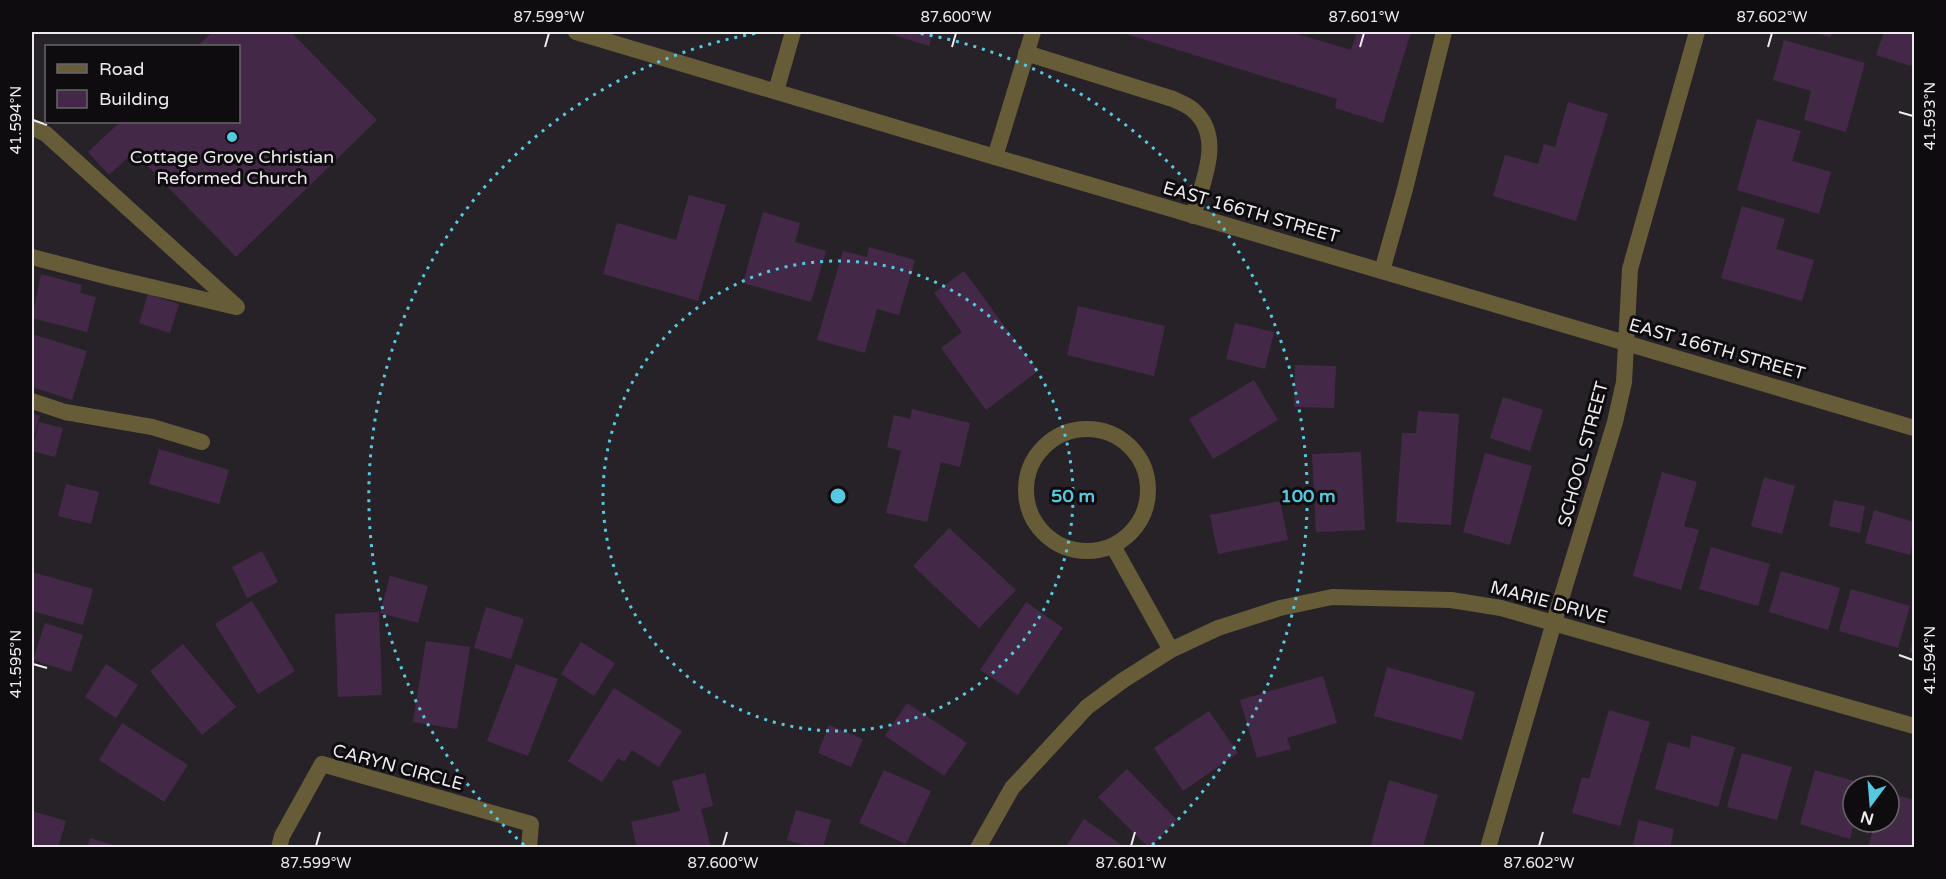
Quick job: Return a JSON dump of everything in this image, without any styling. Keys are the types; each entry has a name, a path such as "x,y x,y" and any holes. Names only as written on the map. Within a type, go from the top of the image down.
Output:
{"street":[{"name":"EAST 166TH STREET","path":"576,32 1914,428"},
{"path":"776,91 793,32"},
{"path":"994,157 1033,32"},
{"path":"1382,271 1444,32"},
{"name":"SCHOOL STREET","path":"1488,848 1615,422 1624,382 1624,342 1630,269 1697,32"},
{"path":"1026,53 1173,99 1193,110 1207,128 1210,151 1193,216"},
{"path":"32,127 46,134 237,307 32,256"},
{"path":"32,401 65,412 152,427 202,442"},
{"path":"1091,429 1111,433 1128,444 1141,459 1148,479 1149,499 1143,518 1130,535 1113,546 1094,552 1073,550 1055,543 1040,529 1029,512 1025,492 1028,472 1038,454 1052,440 1071,431 1091,429"},
{"path":"1113,546 1171,650"},
{"name":"MARIE DRIVE","path":"978,848 1012,788 1087,707 1122,681 1171,650 1218,628 1280,608 1332,597 1451,600 1501,608 1914,726"},
{"name":"CARYN CIRCLE","path":"279,848 282,836 322,764 531,824 529,848"}],"building":[{"name":"Cottage Grove Christian Reformed Church","path":"213,32 291,32 377,120 236,257 134,152 109,175 88,152 119,123 240,123 240,45 198,45"},
{"path":"884,32 933,32 929,46"},
{"path":"1120,32 1291,32 1351,50 1357,32 1411,32 1383,123 1335,108 1337,99"},
{"path":"1812,32 1832,32 1830,37"},
{"path":"1884,32 1914,32 1914,57 1911,66 1876,55"},
{"path":"1784,40 1865,63 1846,132 1804,120 1811,91 1773,80"},
{"path":"1568,102 1608,114 1576,221 1493,196 1505,155 1538,164 1544,144 1555,147"},
{"path":"1757,119 1801,131 1792,161 1831,172 1819,214 1737,190"},
{"path":"689,195 726,205 698,301 603,274 617,223 676,240"},
{"path":"1742,206 1785,219 1776,249 1814,260 1802,301 1721,278"},
{"path":"763,212 800,223 795,242 826,251 811,302 743,283"},
{"path":"869,247 915,260 899,315 877,309 865,353 817,340 843,251 867,257"},
{"path":"964,271 1038,371 986,410 941,348 962,332 934,293"},
{"path":"41,274 82,285 80,293 96,297 87,332 32,318"},
{"path":"148,294 179,304 170,333 139,323"},
{"path":"1078,306 1165,326 1154,376 1067,355"},
{"path":"1235,323 1274,332 1265,369 1226,359"},
{"path":"32,334 87,351 72,400 32,387"},
{"path":"1295,365 1336,366 1334,408 1294,407"},
{"path":"1254,380 1278,420 1213,459 1189,419"},
{"path":"1503,397 1543,410 1530,451 1490,438"},
{"path":"912,409 970,423 960,467 941,462 927,522 886,513 901,451 887,447 894,415 910,419"},
{"path":"1418,411 1459,414 1451,525 1396,522 1402,433 1416,433"},
{"path":"32,413 40,416 32,443"},
{"path":"39,422 63,428 55,457 32,451"},
{"path":"159,449 229,470 219,504 149,484"},
{"path":"1361,452 1365,530 1316,532 1312,454"},
{"path":"1485,453 1532,466 1510,545 1463,532"},
{"path":"1662,472 1697,482 1684,526 1699,530 1681,590 1633,576"},
{"path":"1764,477 1795,486 1782,534 1751,526"},
{"path":"66,484 99,492 91,524 58,516"},
{"path":"1834,500 1865,506 1860,533 1829,526"},
{"path":"1280,501 1288,540 1218,554 1210,515"},
{"path":"1874,510 1914,522 1914,538 1910,555 1865,543"},
{"path":"949,528 1016,590 979,628 913,566"},
{"path":"1711,547 1770,564 1758,606 1699,589"},
{"path":"262,551 278,582 247,598 232,567"},
{"path":"1781,571 1840,588 1828,630 1769,612"},
{"path":"32,572 93,589 83,625 32,611"},
{"path":"390,576 428,586 418,623 380,613"},
{"path":"1851,589 1910,606 1898,648 1839,631"},
{"path":"252,601 295,671 258,694 215,624"},
{"path":"1026,602 1063,628 1018,695 980,670"},
{"path":"486,607 524,619 511,659 474,648"},
{"path":"379,612 382,695 338,697 335,614"},
{"path":"45,623 83,635 71,672 33,660"},
{"path":"1914,636 1914,653 1909,652"},
{"path":"426,641 470,647 457,729 413,722"},
{"path":"581,642 615,663 594,696 561,674"},
{"path":"183,644 236,707 202,735 150,671"},
{"path":"106,664 138,685 116,718 85,697"},
{"path":"516,664 558,679 528,756 487,741"},
{"path":"1387,667 1475,692 1462,740 1374,716"},
{"path":"1323,676 1337,723 1287,738 1291,749 1257,758 1240,700"},
{"path":"614,688 682,731 659,767 632,750 624,762 618,758 602,782 568,761"},
{"path":"907,703 967,743 944,776 885,736"},
{"path":"1609,710 1650,722 1620,826 1572,813 1582,777 1589,779"},
{"path":"1209,711 1238,753 1183,791 1154,748"},
{"path":"122,723 188,765 164,802 99,760"},
{"path":"829,725 863,739 851,767 818,753"},
{"path":"1692,735 1735,747 1718,807 1655,789 1668,742 1689,748"},
{"path":"1742,753 1792,767 1777,820 1727,807"},
{"path":"1127,769 1177,820 1149,848 1098,797"},
{"path":"884,770 931,791 906,844 859,823"},
{"path":"1815,770 1841,777 1841,834 1851,834 1850,839 1800,824"},
{"path":"705,773 713,806 701,809 711,848 637,848 631,822 680,811 672,781"},
{"path":"1389,780 1438,795 1423,847 1370,848"},
{"path":"1901,796 1914,800 1914,848 1868,848 1872,834 1901,834"},
{"path":"796,810 831,820 823,848 813,848 787,840"},
{"path":"32,811 66,821 58,848 32,848"},
{"path":"1084,819 1126,848 1065,848"},
{"path":"1639,820 1674,829 1670,848 1632,848"},
{"path":"90,838 120,847 120,848 87,848"}],"place":[{"name":"Cottage Grove Christian Reformed Church","path":"232,137"}]}
